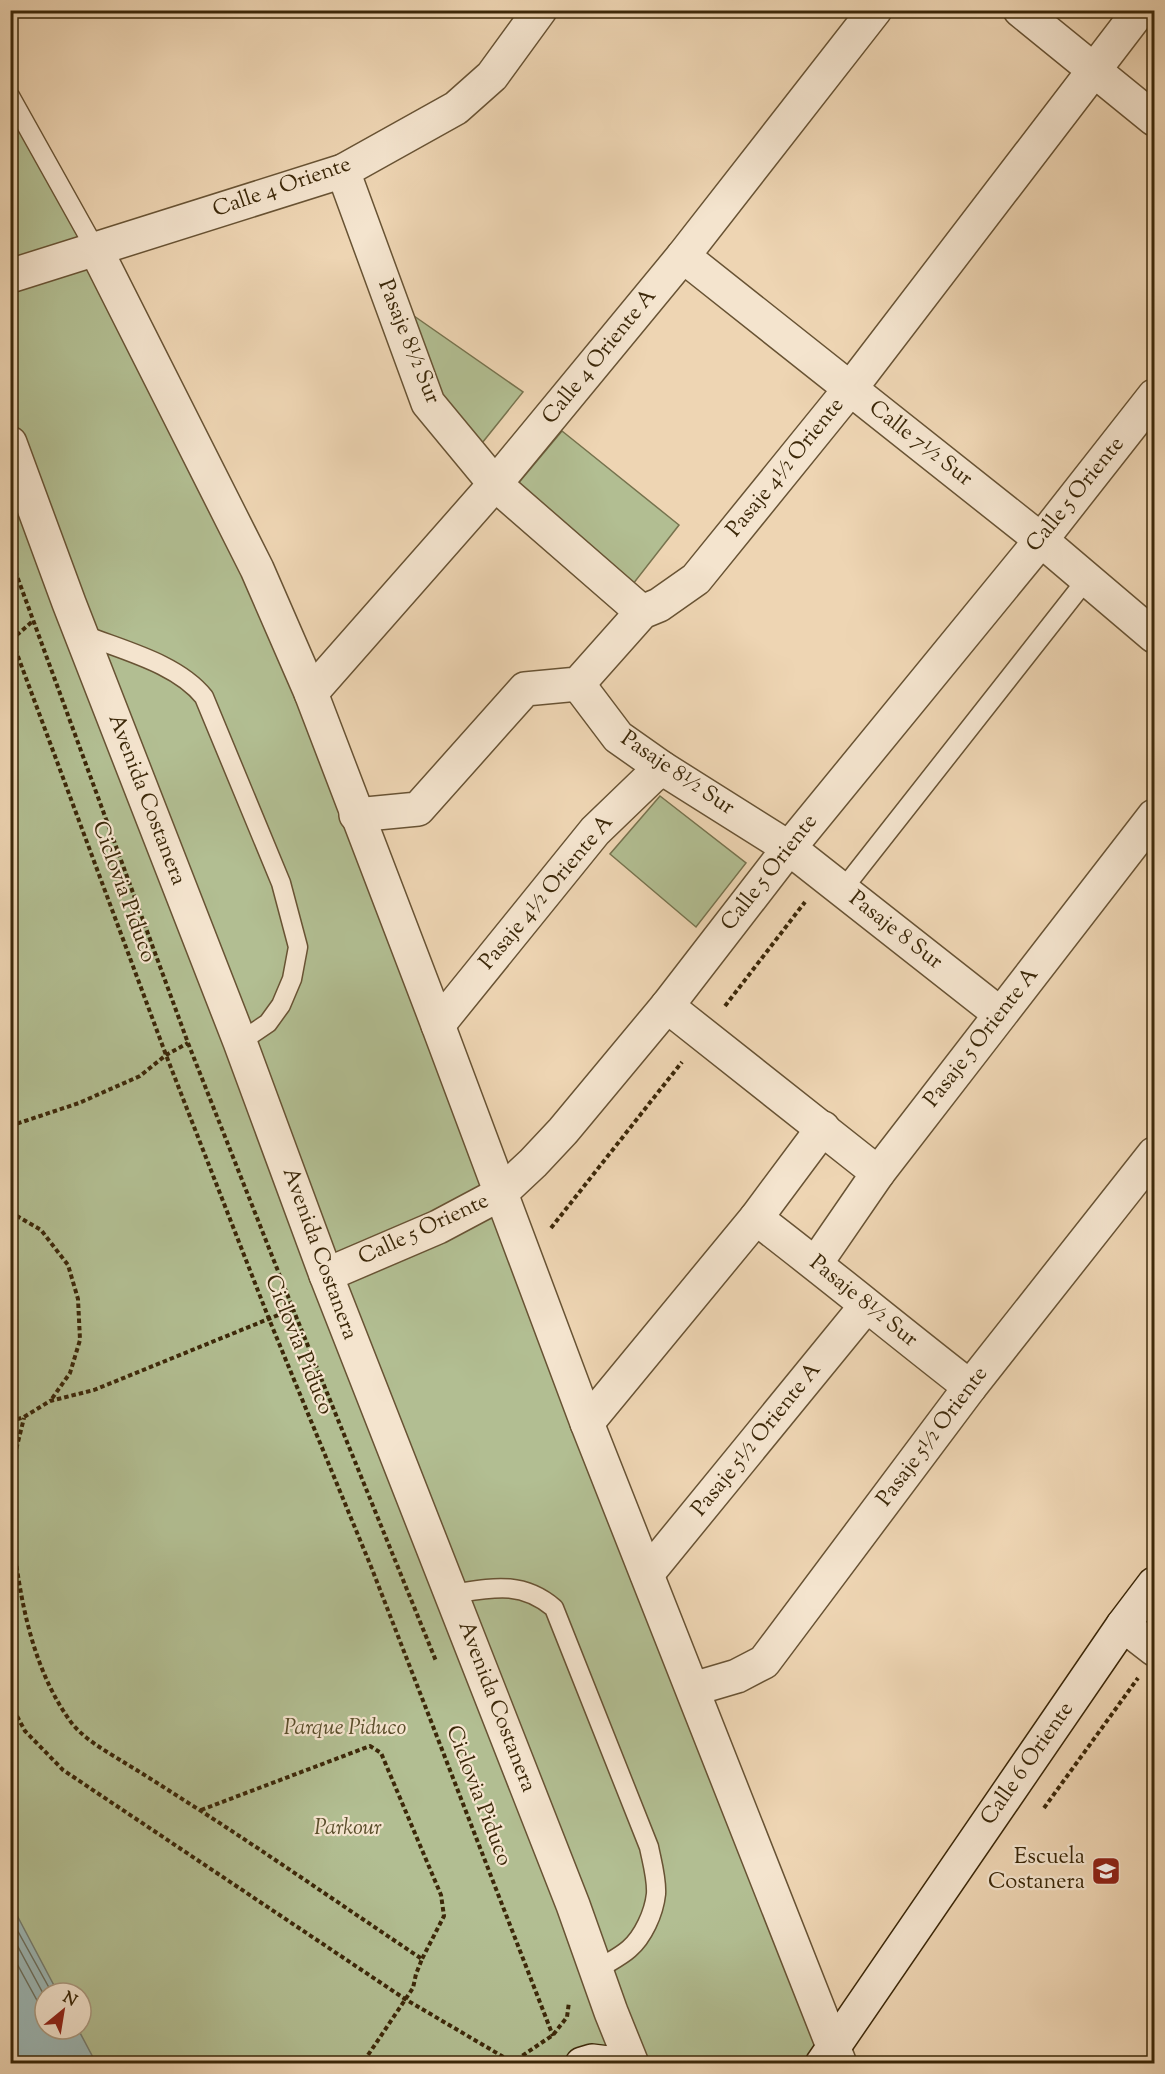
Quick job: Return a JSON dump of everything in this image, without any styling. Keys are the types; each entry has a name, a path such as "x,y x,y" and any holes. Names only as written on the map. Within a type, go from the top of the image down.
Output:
{"street":[{"name":"Calle 4 Oriente","path":"10,276 344,171 456,108 492,76 540,10"},
{"name":"Calle 4 Oriente A","path":"311,693 495,484 683,256 875,10"},
{"path":"1020,10 1092,71 1155,119"},
{"name":"Pasaje 4½ Oriente","path":"578,684 642,612 659,605 696,579 850,389 1140,10"},
{"name":"Pasaje 8½ Sur","path":"344,171 428,403 495,484 642,612"},
{"path":"96,250 257,569 311,693 587,1423 693,1689 832,2058"},
{"name":"Calle 7½ Sur","path":"683,256 1041,540 1155,636"},
{"name":"Calle 5 Oriente","path":"326,1275 438,1227 500,1194 563,1131 667,1006 789,848 1041,540 1155,396"},
{"name":"Avenida Costanera","path":"10,443 240,1042 354,1351 452,1594 632,2064"},
{"name":"Pasaje 8½ Sur","path":"578,684 618,737 662,768 789,848"},
{"path":"356,815 418,809 525,689 578,684"},
{"name":"Pasaje 4½ Oriente A","path":"438,1025 595,831 662,768"},
{"name":"Pasaje 5 Oriente A","path":"816,1263 878,1173 1155,816"},
{"name":"Pasaje 8 Sur","path":"789,848 1000,1014"},
{"path":"667,1006 878,1173"},
{"path":"587,1423 756,1218 823,1128"},
{"name":"Pasaje 5½ Oriente","path":"693,1689 737,1676 764,1662 970,1387 1155,1154"},
{"name":"Pasaje 8½ Sur","path":"756,1218 816,1263 866,1306 970,1387"},
{"name":"Pasaje 5½ Oriente A","path":"647,1574 866,1306"},
{"name":"Calle 6 Oriente","path":"832,2058 1123,1625 1155,1584"},
{"path":"1123,1625 1155,1649"},
{"path":"582,2064 592,2061 617,2064"}],"lane":[{"path":"10,96 96,250"},
{"path":"843,889 1086,580"},
{"path":"82,634 156,663 194,684 204,697 281,883 298,947 292,979 281,1005 268,1023 240,1042"},
{"path":"452,1594 509,1587 526,1592 554,1608 649,1847 656,1895 651,1913 642,1932 629,1948 597,1970"}],"path":[{"path":"10,557 189,1043 293,1309 436,1661"},
{"path":"11,638 33,621"},
{"name":"Ciclovia Piduco","path":"11,638 166,1055 269,1319 372,1569 556,2044"},
{"path":"10,1126 78,1102 140,1076 166,1055 189,1043"},
{"path":"10,1212 42,1230 68,1265 78,1299 80,1340 74,1362 70,1373 50,1401"},
{"path":"10,1422 24,1417 50,1401 94,1390 293,1309"},
{"path":"10,1478 24,1417"},
{"path":"10,1514 16,1568 27,1627 46,1677 68,1720 102,1748 200,1810 422,1959"},
{"path":"10,1703 26,1731 63,1770 405,1999 511,2063 553,2035 567,2017 569,1999"},
{"path":"200,1810 370,1746 381,1753 441,1895 444,1916 422,1959 413,1988 362,2064"}],"green space":[{"name":"Parque Piduco","path":"11,96 302,690 826,2045 815,2064 11,2063"},
{"path":"404,309 523,392 478,448 425,384"},
{"path":"562,431 679,525 626,593 511,492"},
{"path":"660,796 746,863 696,927 610,854"}],"water":[{"path":"11,1904 52,1981 33,1981 33,2041 84,2041 96,2063 11,2063"}],"place":[{"name":"Escuela Costanera","path":"1106,1871"}],"park label":[{"name":"Parkour","path":"348,1829"}]}
